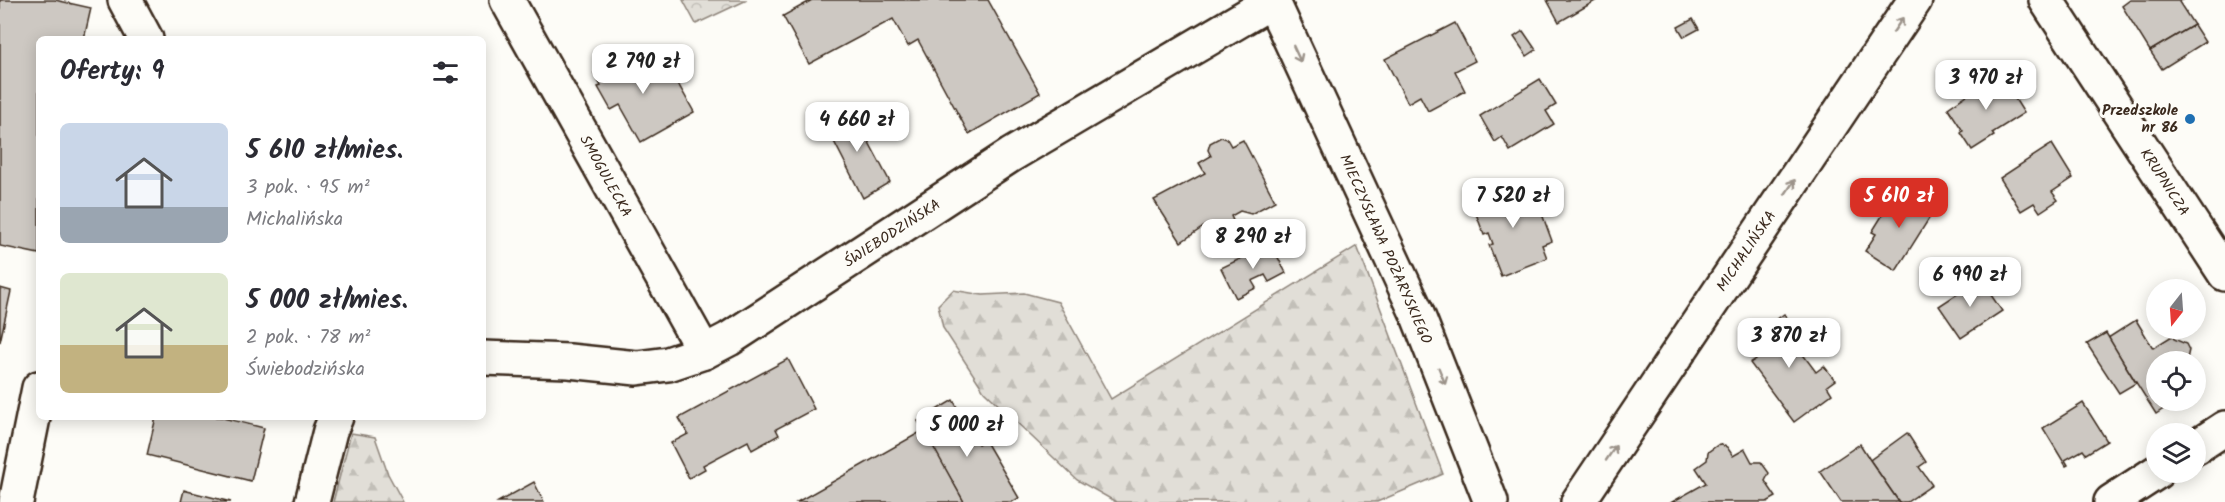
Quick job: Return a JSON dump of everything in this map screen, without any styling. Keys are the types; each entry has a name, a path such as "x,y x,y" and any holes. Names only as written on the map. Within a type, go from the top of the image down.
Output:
{"street":[{"path":"125,0 144,36"},
{"name":"SMOGULECKA","path":"507,0 704,352"},
{"name":"ŚWIEBODZIŃSKA","path":"486,358 569,361 637,368 668,364 704,352 729,339 1011,155 1273,0"},
{"name":"MIECZYSŁAWA POŻARYSKIEGO","path":"1273,0 1416,311 1491,502"},
{"name":"MICHALIŃSKA","path":"1578,502 1915,0"},
{"name":"KRUPNICZA","path":"2046,0 2225,274"},
{"path":"16,502 36,403"},
{"path":"312,502 335,420"},
{"path":"2206,440 2225,428"},
{"path":"2110,502 2146,479"}],"green space":[{"path":"683,0 747,0 696,24"},
{"path":"1357,246 1443,474 1377,502 1116,502 1077,480 984,391 943,328 938,305 953,290 983,295 1024,293 1058,302 1111,399"},
{"path":"351,433 375,437 388,474 403,502 333,502"}],"building":[{"path":"0,0 55,0 91,8 85,36 36,36 36,253 0,246"},
{"path":"812,0 988,0 1040,93 969,134 918,40 908,46 893,19 809,64 783,16"},
{"path":"1547,0 1597,0 1559,22"},
{"path":"2130,0 2182,0 2179,2 2194,25 2150,51 2122,6"},
{"path":"1693,19 1699,29 1684,37 1678,27"},
{"path":"1455,23 1475,61 1455,71 1465,91 1428,111 1420,96 1408,103 1385,59"},
{"path":"2194,25 2205,42 2162,69 2150,51"},
{"path":"1523,31 1536,50 1527,56 1514,37"},
{"path":"632,51 647,77 668,66 694,112 641,142 620,105 611,110 598,87 601,86 594,73 597,71 595,68 608,61 609,64"},
{"path":"1999,73 2024,113 1992,133 1994,136 1972,150 1948,108"},
{"path":"1540,79 1556,105 1546,111 1554,124 1510,151 1502,137 1495,142 1480,116"},
{"path":"846,108 851,118 855,116 890,182 863,198 823,120"},
{"path":"1221,137 1227,139 1231,146 1243,140 1275,201 1251,214 1240,211 1231,216 1234,223 1213,235 1206,232 1205,226 1181,242 1154,200 1205,173 1199,163 1211,156 1208,150 1210,143"},
{"path":"2052,144 2073,178 2052,192 2058,200 2040,212 2034,203 2021,211 2000,178"},
{"path":"1519,186 1524,199 1535,195 1552,241 1542,245 1547,258 1501,276 1489,245 1493,244 1489,233 1484,235 1472,203"},
{"path":"1900,187 1935,209 1896,271 1865,251 1876,234 1872,232"},
{"path":"1271,244 1286,273 1269,282 1265,275 1252,281 1256,288 1236,298 1221,268"},
{"path":"1980,279 2002,311 1961,338 1939,306"},
{"path":"0,288 11,291 0,342"},
{"path":"1784,314 1806,342 1798,348 1816,372 1824,366 1835,380 1827,386 1832,394 1794,422 1750,363 1756,359 1745,343"},
{"path":"2136,320 2153,348 2167,339 2174,339 2186,344 2189,350 2146,351 2146,398 2108,338"},
{"path":"2106,333 2136,383 2119,393 2087,344"},
{"path":"788,359 814,409 776,429 779,435 752,450 748,441 703,465 705,469 689,478 671,443 688,434 679,418"},
{"path":"953,400 978,444 985,440 1019,498 1012,502 964,502 918,421"},
{"path":"2083,403 2107,441 2086,454 2083,450 2065,460 2068,465 2066,466 2043,428"},
{"path":"155,420 231,420 264,428 251,481 147,455"},
{"path":"924,430 964,502 797,502"},
{"path":"1907,433 1926,462 1919,467 1932,485 1907,502 1899,502 1870,460"},
{"path":"1719,444 1727,447 1733,456 1745,449 1752,462 1761,462 1769,473 1765,481 1776,497 1767,502 1672,502 1706,483 1696,468 1707,460 1708,452"},
{"path":"1860,444 1899,502 1841,502 1820,471"},
{"path":"534,482 544,502 498,502"},
{"path":"184,490 187,491 231,502 181,502"}],"place":[{"name":"Przedszkole nr 86","path":"2190,119"}]}
